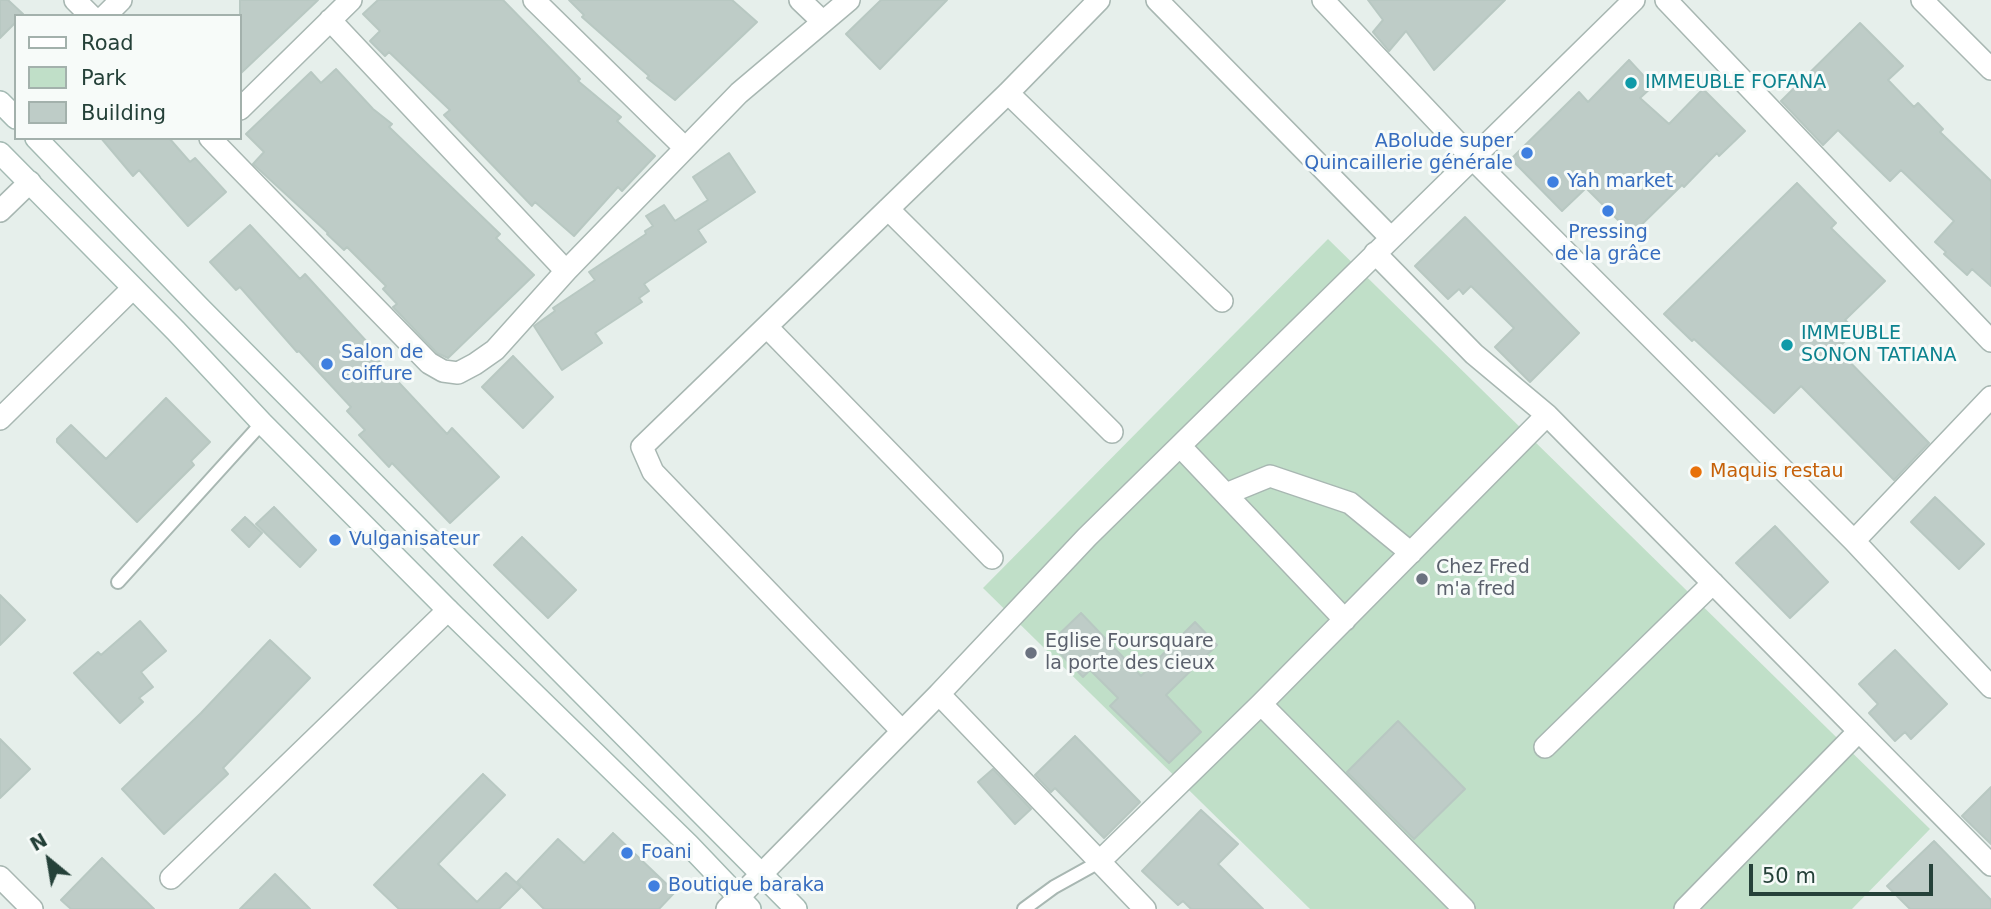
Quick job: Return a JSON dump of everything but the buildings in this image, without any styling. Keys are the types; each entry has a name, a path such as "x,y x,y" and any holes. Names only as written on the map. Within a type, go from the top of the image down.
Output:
{"street":[{"path":"75,0 89,14"},
{"path":"107,14 121,0"},
{"path":"242,107 351,0"},
{"path":"534,0 684,148"},
{"path":"800,0 823,22"},
{"path":"213,140 429,363 443,371 458,373 495,350 566,271 739,93 849,0"},
{"path":"902,731 653,472 642,447 1008,93 1099,0"},
{"path":"1157,0 1391,238"},
{"path":"1322,0 1473,159 1854,541 1991,688"},
{"path":"0,153 448,610 688,844 739,905 762,875 939,694 1087,537 1634,0"},
{"path":"1666,0 1991,341"},
{"path":"1922,0 1991,69"},
{"path":"330,20 566,271"},
{"path":"1008,93 1222,302"},
{"path":"38,140 209,317 796,909"},
{"path":"0,211 30,182"},
{"path":"888,209 1112,432"},
{"path":"1376,253 1474,354 1548,415 1991,865"},
{"path":"0,419 133,288"},
{"path":"767,327 992,558"},
{"path":"1854,541 1991,397"},
{"path":"1100,862 1548,415"},
{"path":"1180,446 1345,620"},
{"path":"1226,494 1270,476 1350,503 1411,552"},
{"path":"1545,747 1713,583"},
{"path":"171,878 448,610"},
{"path":"939,694 1145,909"},
{"path":"1261,704 1464,909"},
{"path":"1685,909 1859,731"},
{"path":"0,877 32,909"}],"lane":[{"path":"118,582 262,423"},
{"path":"1024,909 1055,887 1100,862"}],"green space":[{"path":"1328,239 1930,829 1852,909 1310,909 983,588"}],"place":[{"name":"IMMEUBLE FOFANA","path":"1631,83"},
{"name":"ABolude super Quincaillerie générale","path":"1527,153"},
{"name":"Yah market","path":"1553,182"},
{"name":"Pressing de la grâce","path":"1608,211"},
{"name":"IMMEUBLE SONON TATIANA","path":"1787,345"},
{"name":"Salon de coiffure","path":"327,364"},
{"name":"Maquis restau","path":"1696,472"},
{"name":"Vulganisateur","path":"335,540"},
{"name":"Chez Fred m'a fred","path":"1422,579"},
{"name":"Eglise Foursquare la porte des cieux","path":"1031,653"},
{"name":"Foani","path":"627,853"},
{"name":"Boutique baraka","path":"654,886"}]}
